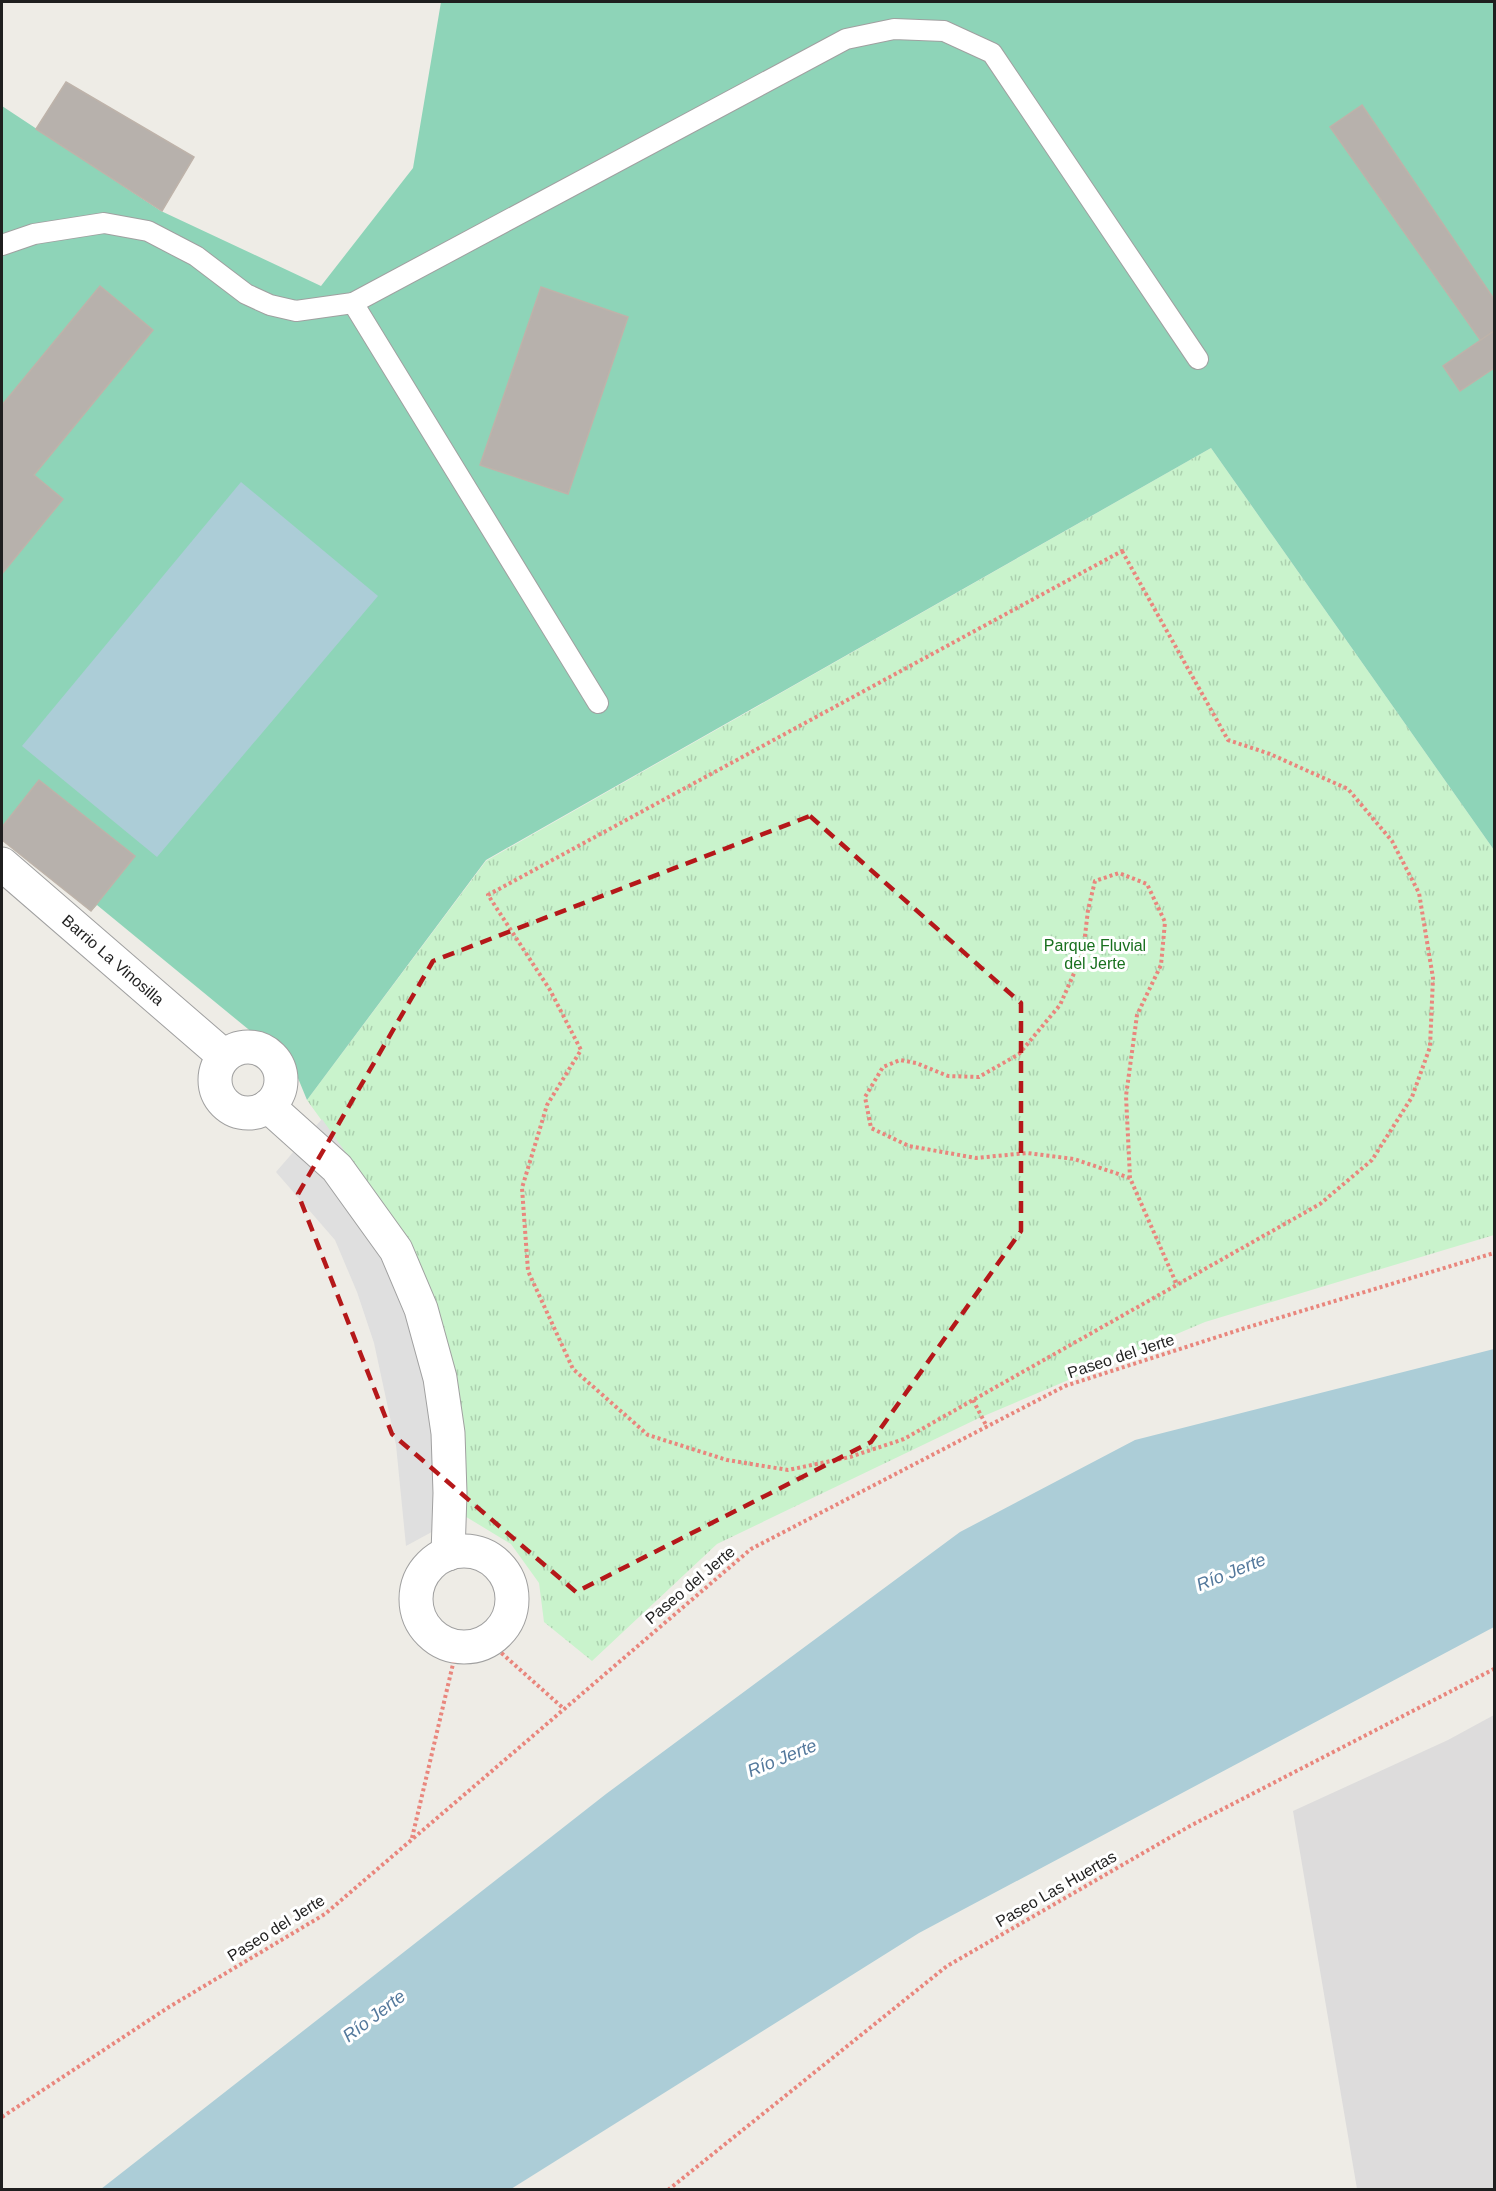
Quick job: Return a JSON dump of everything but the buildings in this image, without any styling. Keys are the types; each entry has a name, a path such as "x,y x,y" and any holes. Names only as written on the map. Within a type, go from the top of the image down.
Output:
{"street":[{"name":"Barrio La Vinosilla","path":"2,864 224,1056"},
{"path":"242,1047 262,1050 271,1056 277,1065 280,1087 268,1106 258,1111 247,1112 235,1110 226,1104 215,1085 218,1065 224,1056 242,1047"},
{"path":"268,1106 337,1168 396,1250 421,1309 440,1378 448,1433 450,1493 448,1554"},
{"path":"464,1551 479,1553 494,1561 505,1573 511,1588 512,1604 508,1619 500,1631 472,1644 442,1642 421,1620 417,1605 417,1589 423,1574 434,1562 448,1554 464,1551"}],"lane":[{"path":"2,245 34,234 104,223 148,231 196,256 246,294 270,305 296,311 353,303 846,39 894,29 944,32 992,53 1198,358"},
{"path":"353,303 598,703"}],"path":[{"path":"1122,551 1228,740 1270,754 1348,789 1392,841 1419,893 1433,978 1430,1047 1412,1097 1372,1160 1320,1204 1177,1285 904,1438 850,1457 788,1470 727,1460 648,1435 573,1369 528,1271 522,1188 547,1104 581,1050 550,990 488,896 1122,551"},
{"path":"1130,1178 1074,1159 1028,1153 976,1158 909,1146 871,1128 865,1097 882,1067 900,1060 916,1063 948,1076 979,1077 1019,1054 1060,1005 1083,952 1088,910 1095,881 1119,873 1147,884 1165,922 1161,965 1137,1015 1126,1096 1130,1178 1177,1285"},
{"name":"Paseo del Jerte","path":"2,2117 169,2007 325,1914 751,1549 1065,1386 1242,1329 1494,1253"},
{"path":"972,1400 987,1427"},
{"path":"412,1838 472,1644 563,1708"},
{"name":"Paseo Las Huertas","path":"668,2190 947,1966 1190,1826 1494,1669"}],"highlighted area":[{"path":"810,816 1021,1003 1021,1231 871,1442 576,1592 392,1434 298,1194 433,961"}],"shaded area":[{"path":"322,1119 396,1224 446,1353 463,1418 463,1515 406,1546 396,1445 374,1343 357,1292 335,1240 276,1172"},
{"path":"1494,1715 1494,2189 1357,2189 1293,1811 1448,1740"}],"green space":[{"path":"441,2 1494,2 1494,850 1211,448 486,860 307,1100 293,1066 97,905 91,911 2,840 2,106 161,211 321,286 413,168"},
{"name":"Parque Fluvial del Jerte","path":"1211,448 1494,850 1494,1235 1205,1322 979,1418 717,1544 592,1661 544,1622 539,1583 511,1544 463,1515 396,1224 307,1100 486,861"}],"water":[{"path":"241,482 378,596 157,857 22,746"},
{"name":"Río Jerte","path":"1494,1349 1494,1627 919,1933 511,2189 101,2189 606,1794 960,1532 1135,1440"}]}
